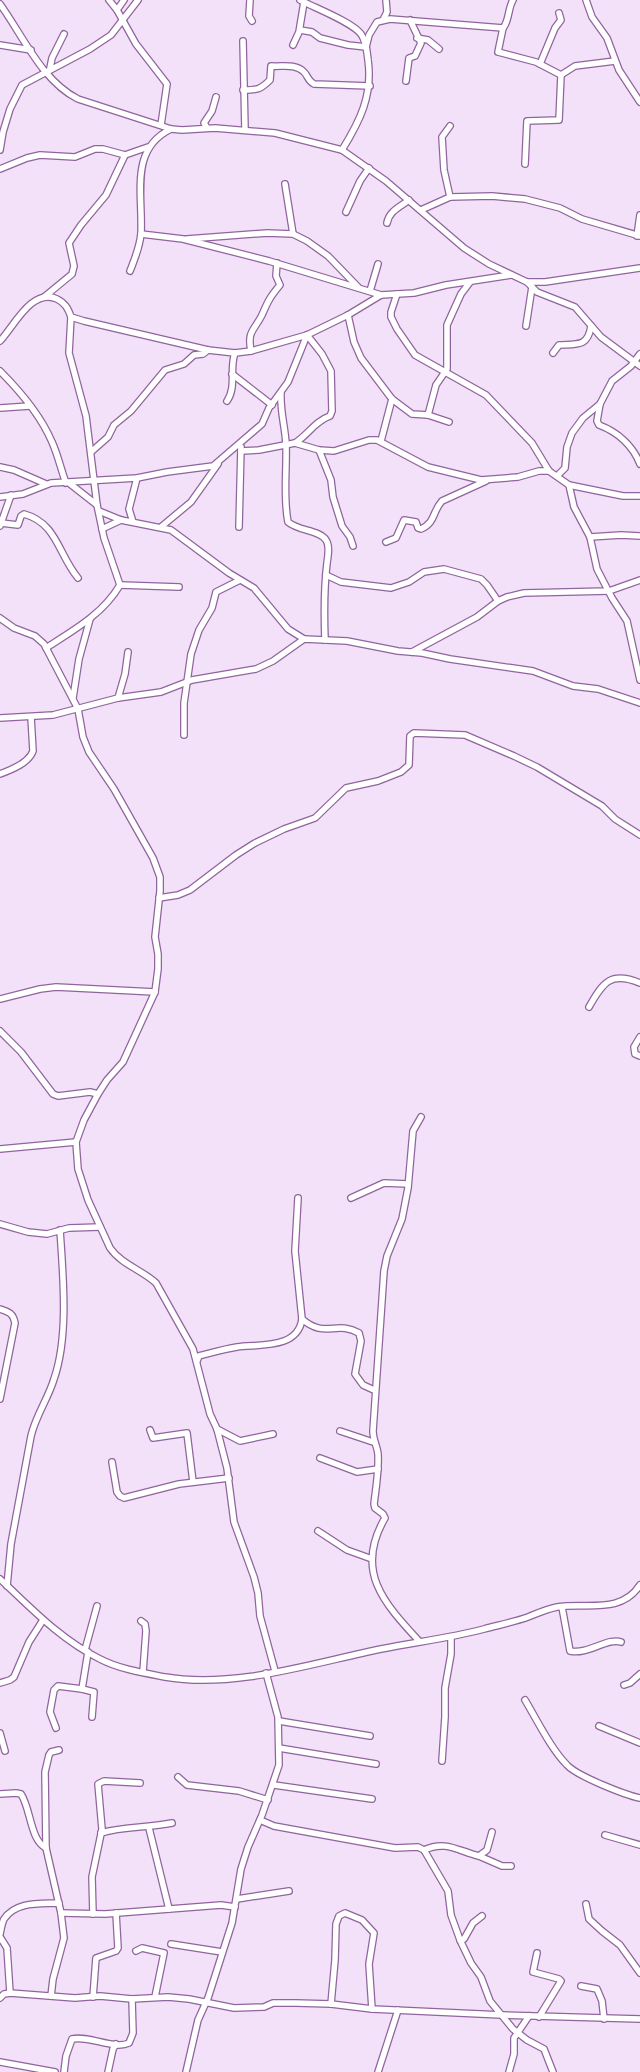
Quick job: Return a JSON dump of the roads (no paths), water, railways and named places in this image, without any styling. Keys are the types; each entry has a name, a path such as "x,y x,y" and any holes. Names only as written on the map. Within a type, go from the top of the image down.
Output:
{"street":[{"path":"108,0 117,10 136,44 167,84 161,125"},
{"path":"117,10 124,0"},
{"path":"0,150 3,132 17,93 22,85 90,49 111,35 138,0"},
{"path":"250,0 249,16 252,20"},
{"path":"383,20 386,12 386,0"},
{"path":"513,0 505,25 502,28 498,52 540,64 561,75"},
{"path":"586,0 592,17 607,38 615,61 640,102"},
{"path":"293,44 298,38 300,30 302,1 352,26 361,34 366,47 370,70 370,86 364,110 342,150"},
{"path":"0,4 31,50 48,70 56,85 78,99 171,129"},
{"path":"540,64 555,28 561,20 559,13"},
{"path":"366,47 373,28 377,22 383,20 410,20 502,28"},
{"path":"406,80 409,58 415,56 421,43 410,20"},
{"path":"300,30 312,32 320,38 366,47"},
{"path":"48,70 64,34"},
{"path":"417,38 428,40 439,49"},
{"path":"243,41 245,130"},
{"path":"0,45 31,50"},
{"path":"561,75 575,66 615,61"},
{"path":"243,90 260,89 263,87 270,80 271,66 296,67 304,72 310,82 314,84 370,86"},
{"path":"525,164 527,121 559,120 561,75"},
{"path":"207,128 204,123 212,111 216,97"},
{"path":"450,126 442,137 444,170 450,197"},
{"path":"130,271 138,250 140,234 142,166 148,147 160,134 171,129 207,128 275,133 342,150 369,168 409,200 464,248 489,264 527,282 537,292 575,307 601,338 640,366"},
{"path":"0,169 27,158 51,155 75,157 96,149 107,149 125,156 148,147"},
{"path":"0,341 27,306 55,289 72,274 74,266 69,243 106,195 125,156"},
{"path":"346,212 360,181 369,168"},
{"path":"285,184 293,234"},
{"path":"421,210 450,197 492,196 525,199 560,208 582,219 638,236 640,215"},
{"path":"387,223 388,217 394,210 409,200"},
{"path":"183,239 267,233 293,234 307,241 328,256 358,287"},
{"path":"140,234 183,239 277,263 381,295 414,293 511,275"},
{"path":"251,351 249,342 253,327 261,317 266,303 280,285 276,276 277,263"},
{"path":"370,292 378,264"},
{"path":"527,282 545,282 640,268"},
{"path":"428,415 436,385 448,366 446,348 447,325 461,294 470,282"},
{"path":"526,326 532,287"},
{"path":"397,294 391,312 397,329 416,355 486,395 499,406 532,443 549,470 568,485 623,496 640,496"},
{"path":"71,317 135,334 208,350 235,353 251,351 307,335 348,315 381,295"},
{"path":"42,298 53,297 60,300 69,309 71,317 69,353 84,403 102,529 120,585"},
{"path":"348,315 354,342 361,358 392,400 412,414 428,415 449,422"},
{"path":"553,353 559,345 584,342 588,339 591,326"},
{"path":"161,527 191,502 220,462 262,424 288,382 307,335"},
{"path":"294,443 306,435 317,422 330,416 332,411 331,371 307,335"},
{"path":"91,452 108,437 114,425 131,411 164,370 184,364 194,355 203,354 208,350"},
{"path":"227,400 232,392 233,359 235,353"},
{"path":"640,354 634,362 612,381 600,404 597,421 620,436 637,455 640,464"},
{"path":"0,371 15,386 30,406 53,442 68,483 98,508 121,520 161,527 178,534 235,580 260,594 283,624 304,639 376,646 450,659 533,670 572,686 598,689 640,703"},
{"path":"232,374 272,405"},
{"path":"281,393 280,407 286,444 288,522 294,527 319,534 326,540 328,548 325,640"},
{"path":"381,441 392,400"},
{"path":"557,476 565,468 567,447 572,433 583,418 600,404"},
{"path":"0,408 30,406"},
{"path":"241,451 268,449 294,443 318,450 340,450 369,440 381,441 417,463 486,481"},
{"path":"239,527 242,443"},
{"path":"318,450 332,480 333,497 342,526 350,537 353,546"},
{"path":"0,497 24,494 46,484 138,478 167,472 204,468 220,462"},
{"path":"0,467 14,470 46,484"},
{"path":"386,542 396,538 404,520 416,522 418,528 425,527 431,524 437,507 442,501 486,481 518,477 549,470"},
{"path":"133,522 129,509 138,478"},
{"path":"568,485 574,507 590,537 597,569 627,621 640,680"},
{"path":"11,496 0,525 18,525 21,516 24,514 46,525 78,578"},
{"path":"102,529 121,520"},
{"path":"590,537 640,536"},
{"path":"326,575 341,582 391,588 409,582 424,572 444,569 481,579 487,584 498,601"},
{"path":"184,735 184,703 191,654 199,630 212,608 216,592 235,580"},
{"path":"412,652 477,617 498,601 524,593 609,591 640,580"},
{"path":"120,585 179,587"},
{"path":"46,648 90,619 111,599 120,585"},
{"path":"0,618 14,628 35,636 46,648 78,709 83,737 87,747 114,789 157,868 160,883 155,937 158,954 154,992 123,1062 107,1080 84,1120 76,1142 78,1169 100,1227 114,1255 156,1283 189,1341 197,1361 210,1414 218,1429 229,1478 234,1522 254,1577 258,1593 260,1616 275,1671"},
{"path":"73,698 79,659 90,619"},
{"path":"0,718 53,715 118,698 161,692 187,681 256,669 273,661 304,639"},
{"path":"118,698 125,674 128,652"},
{"path":"0,774 11,770 32,755 31,717"},
{"path":"159,898 178,895 190,890 255,843 284,829 315,818 346,788 370,784 401,772 408,765 410,736 414,733 465,735 514,756 537,767 602,806 615,819 640,835"},
{"path":"589,1007 600,988 615,978 623,977 640,983"},
{"path":"0,999 40,988 56,987 154,992"},
{"path":"0,1031 21,1052 53,1094 58,1096 90,1092 98,1094"},
{"path":"640,1037 634,1047 635,1054 640,1056"},
{"path":"419,1641 378,1590 372,1559 379,1527 384,1518 383,1514 375,1508 374,1504 378,1452 373,1442 374,1390 378,1366 384,1271 387,1256 399,1231 408,1184 413,1130 421,1117"},
{"path":"0,1149 76,1142"},
{"path":"351,1198 384,1183 408,1184"},
{"path":"197,1361 199,1356 231,1348 278,1343 291,1338 301,1327 302,1319 295,1250 298,1198"},
{"path":"0,1224 34,1234 47,1234 74,1227 100,1227"},
{"path":"7,1586 11,1544 17,1522 31,1436 37,1414 54,1379 61,1354 64,1324 60,1230"},
{"path":"0,1309 10,1312 15,1322 0,1399"},
{"path":"302,1319 311,1327 318,1329 343,1328 359,1333 361,1341 355,1374 362,1385 374,1390"},
{"path":"218,1429 240,1441 273,1434"},
{"path":"150,1430 153,1438 186,1433 193,1482"},
{"path":"340,1431 373,1442"},
{"path":"320,1458 357,1472 378,1469"},
{"path":"112,1462 117,1492 124,1498 193,1482 229,1478"},
{"path":"318,1532 347,1550 372,1559"},
{"path":"0,1579 43,1620 106,1662 143,1672 197,1680 224,1680 419,1641 451,1638 562,1607 611,1605 632,1595 640,1585"},
{"path":"82,1689 87,1651 97,1606"},
{"path":"562,1607 570,1651 597,1648 613,1641 621,1642"},
{"path":"0,1683 14,1677 29,1642 43,1620"},
{"path":"141,1621 145,1624 146,1631 143,1672"},
{"path":"442,1761 445,1688 451,1654 451,1638"},
{"path":"186,2072 194,2034 235,1907 246,1855 274,1784 279,1765 279,1721 266,1673"},
{"path":"624,1685 640,1674"},
{"path":"56,1728 50,1712 56,1687 61,1686 94,1692 92,1717"},
{"path":"525,1700 567,1765 625,1794 640,1798"},
{"path":"279,1721 370,1736"},
{"path":"598,1726 640,1743"},
{"path":"0,1733 5,1751"},
{"path":"280,1748 376,1764"},
{"path":"52,1996 54,1972 64,1944 62,1913 46,1848 46,1765 51,1752 59,1750"},
{"path":"178,1777 187,1785 239,1791 268,1800"},
{"path":"93,1914 92,1877 101,1833 98,1788 100,1781 140,1783"},
{"path":"274,1784 372,1799"},
{"path":"0,1794 20,1794 30,1814 37,1840 46,1848"},
{"path":"260,1820 274,1826 395,1848 418,1848 424,1850 448,1891 451,1915 460,1940 470,1963 481,1977 490,2001 517,2032 544,2049 553,2072"},
{"path":"101,1833 149,1828 172,1823"},
{"path":"149,1828 169,1909"},
{"path":"479,1856 487,1850 492,1832"},
{"path":"605,1835 640,1845"},
{"path":"424,1850 435,1845 444,1845 466,1850 502,1866 511,1866"},
{"path":"237,1899 289,1891"},
{"path":"10,1992 7,1948 0,1935 4,1920 13,1910 25,1905 59,1903"},
{"path":"586,1904 589,1919 620,1945 640,1973"},
{"path":"62,1913 116,1913 220,1905 235,1907"},
{"path":"93,1997 96,1958 116,1951 118,1948 116,1913"},
{"path":"331,2004 336,1960 336,1924 339,1916 344,1913 362,1920 374,1933 369,1964 372,2009"},
{"path":"460,1940 464,1939 474,1923 482,1916"},
{"path":"172,1944 222,1952"},
{"path":"136,1951 142,1948 164,1953 155,1997"},
{"path":"537,1954 533,1972 561,1981 539,2017"},
{"path":"581,1986 596,1988 602,2001 604,2019"},
{"path":"0,1998 10,1992 52,1996 190,1999 224,2007 247,2009 264,2007 273,2003 331,2004 372,2009 539,2017 640,2019"},
{"path":"64,2072 66,2056 72,2039 127,2044 132,2037 134,2022 132,1999"},
{"path":"378,2072 398,2010"},
{"path":"509,2072 514,2054 514,2038 529,2016"},
{"path":"108,2072 116,2044"},
{"path":"0,2062 55,2072"}]}
